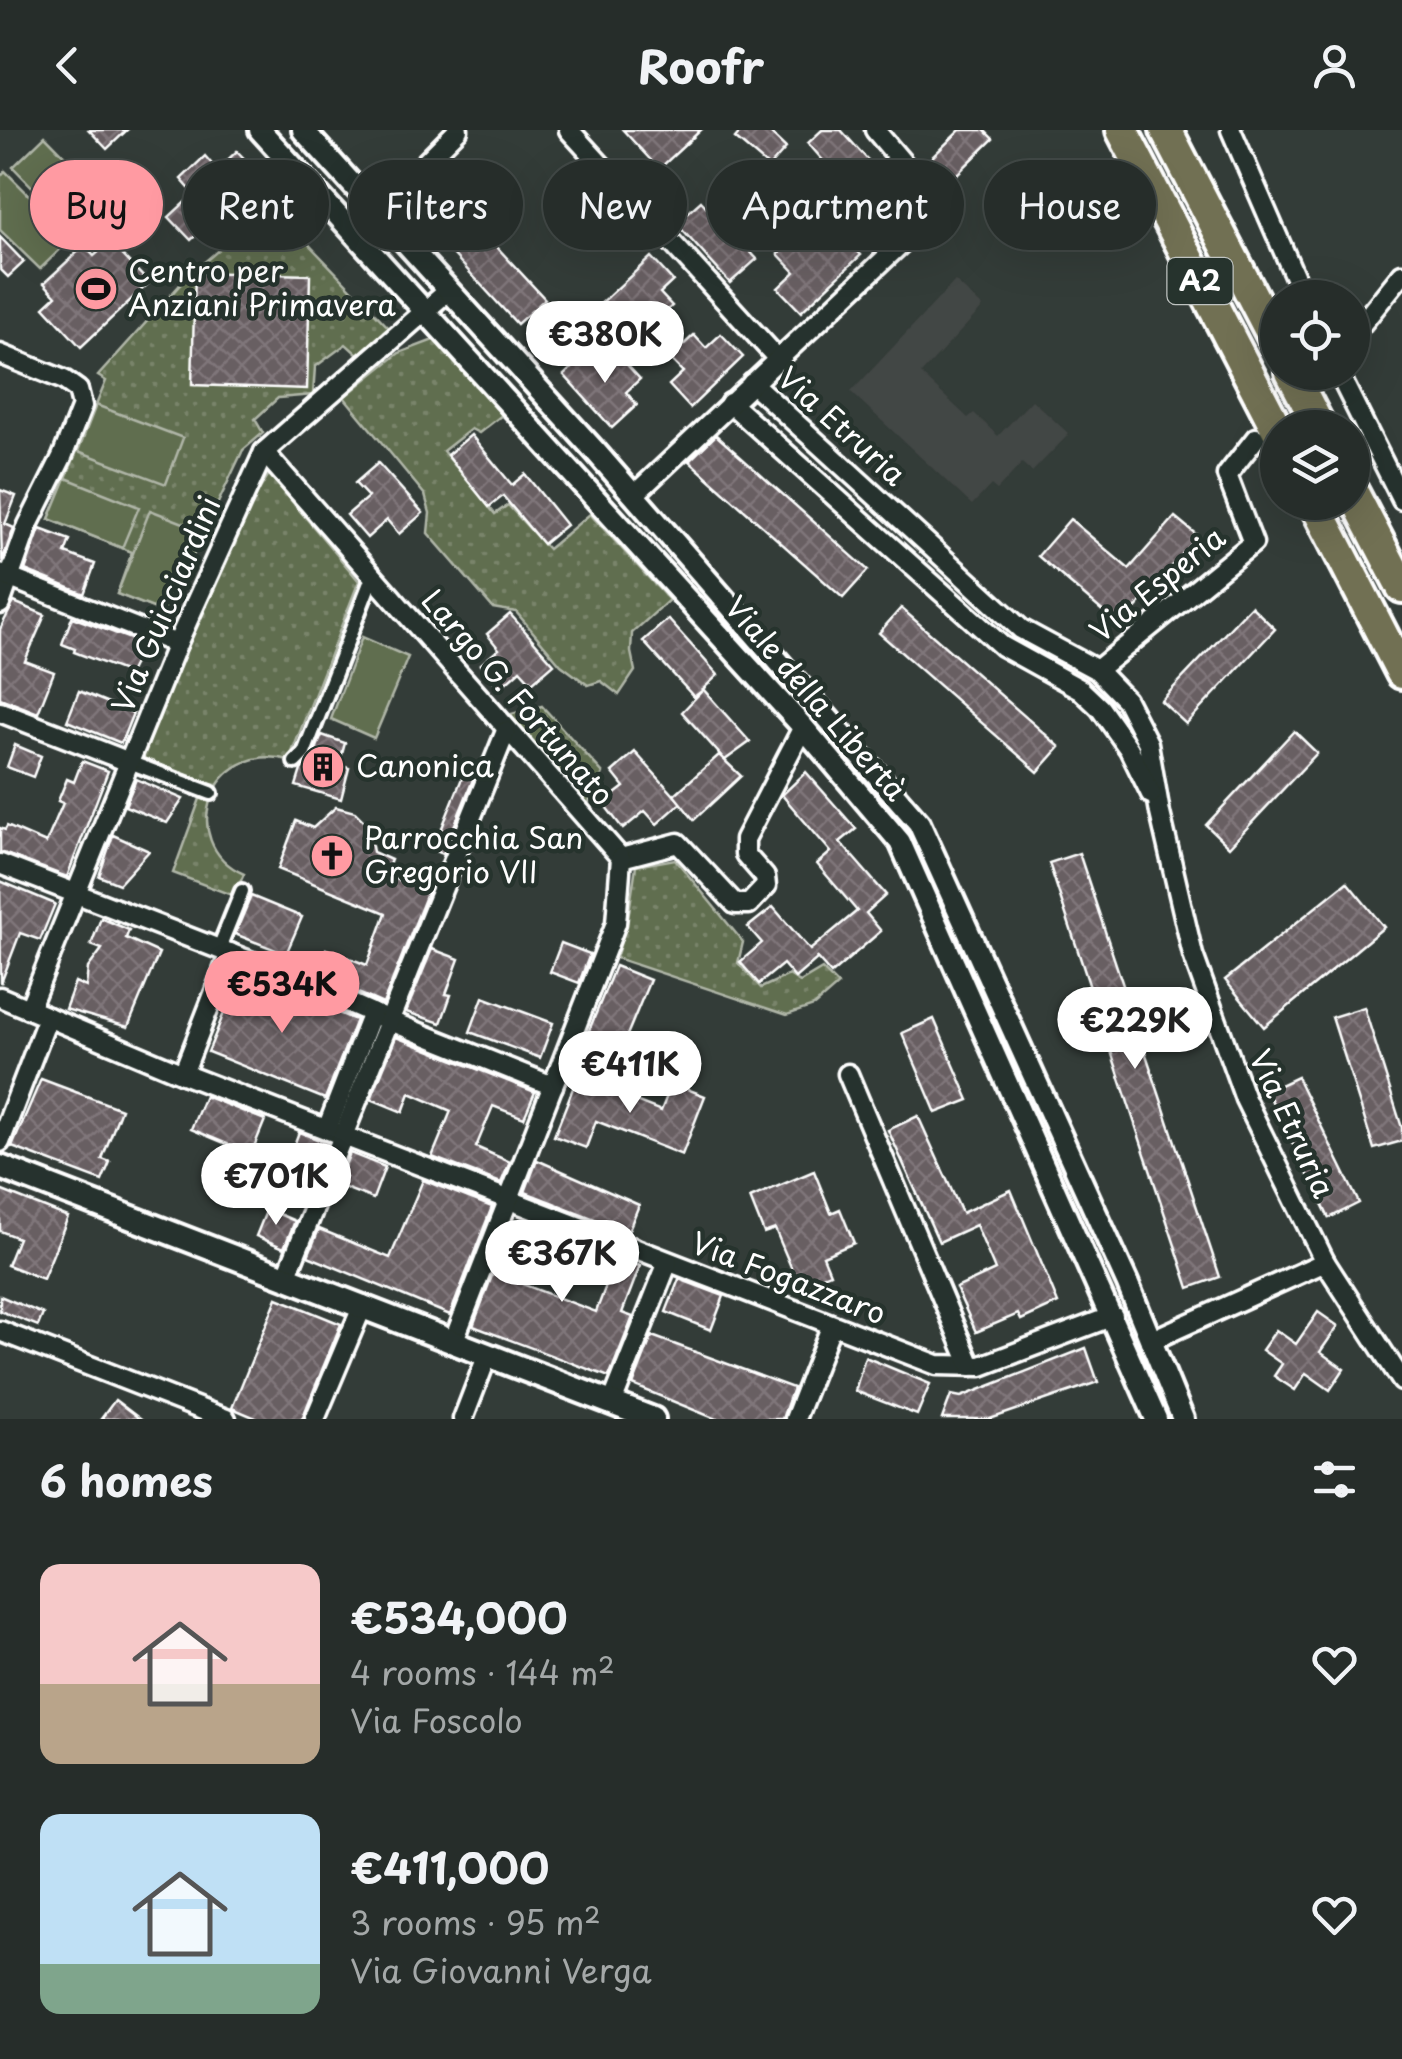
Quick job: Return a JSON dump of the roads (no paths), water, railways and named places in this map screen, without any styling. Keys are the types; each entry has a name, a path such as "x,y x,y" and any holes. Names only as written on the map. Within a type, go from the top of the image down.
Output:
{"highway":[{"name":"A2","path":"1122,130 1260,420"},
{"name":"A2","path":"1166,130 1260,311"},
{"path":"1323,520 1402,673"},
{"path":"1367,520 1402,587"}],"main road":[{"path":"0,1166 454,1340 615,1409 653,1419"}],"street":[{"name":"Viale della Libertà","path":"260,130 803,727 900,842 1156,1419"},
{"name":"Viale della Libertà","path":"303,130 349,179"},
{"path":"428,160 458,130"},
{"path":"569,130 779,360"},
{"path":"634,495 940,207 875,130"},
{"path":"1232,130 1296,280"},
{"name":"Viale della Libertà","path":"414,250 920,823 1127,1282 1183,1419"},
{"path":"1370,314 1402,274"},
{"name":"Via Guicciardini","path":"30,1010 177,644 264,452 450,290"},
{"path":"0,354 64,380 78,390 82,406 5,576 0,604"},
{"name":"Via Etruria","path":"752,383 1021,628 1097,670 1126,700 1148,743 1193,955 1245,1099 1326,1262 1402,1381"},
{"path":"1347,390 1402,500"},
{"name":"Via Etruria","path":"730,403 1002,646 1080,689 1100,708 1130,749 1160,813"},
{"name":"Via Esperia","path":"1097,670 1253,543 1227,475 1260,442"},
{"name":"Largo G. Fortunato","path":"264,452 621,858"},
{"path":"295,762 304,753 372,575"},
{"path":"5,576 177,644"},
{"path":"0,712 212,793"},
{"path":"454,1340 616,923 621,858 678,843 734,904 749,904 766,886 765,877 746,854 744,839 803,727"},
{"path":"327,1129 381,1017 506,730"},
{"path":"0,864 225,951 553,1086"},
{"path":"183,1074 242,891"},
{"name":"Via Fogazzaro","path":"0,997 46,1022 936,1365 981,1366 1112,1316"},
{"path":"288,1275 346,1137 381,1017"},
{"path":"0,1142 46,1022"},
{"path":"848,1074 971,1366"},
{"path":"615,1409 668,1262"},
{"path":"1150,1342 1326,1262"},
{"path":"315,1419 363,1306"},
{"path":"795,1419 830,1326"},
{"path":"0,1331 226,1419"},
{"path":"463,1419 488,1354"}],"place":[{"name":"Centro per Anziani Primavera","path":"96,289"},
{"name":"Canonica","path":"323,767"},
{"name":"Parrocchia San Gregorio VII","path":"332,856"}]}
